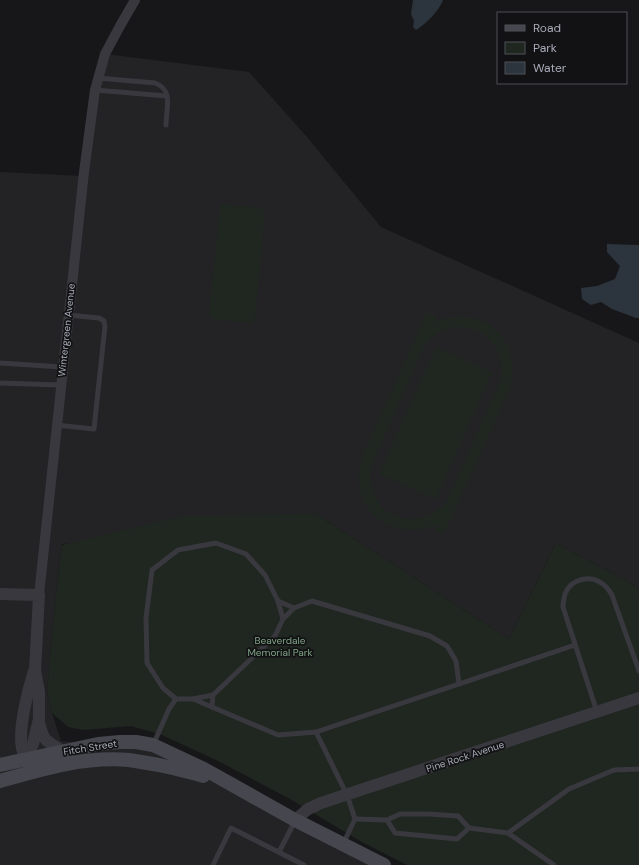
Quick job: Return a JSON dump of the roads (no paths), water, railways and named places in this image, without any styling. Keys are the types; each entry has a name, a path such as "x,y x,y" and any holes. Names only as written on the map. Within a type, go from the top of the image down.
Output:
{"main road":[{"name":"Fitch Street","path":"0,765 26,758 98,744 136,742 153,745 198,766 295,820 384,865"},
{"name":"Fitch Street","path":"0,781 30,772 79,762 128,760 194,773 243,791"}],"street":[{"name":"Wintergreen Avenue","path":"26,758 33,744 39,718 39,692 35,670 39,595 60,385 84,172 95,90 105,54 135,0"},
{"path":"0,594 39,595"},
{"name":"Wintergreen Avenue","path":"30,772 22,748 22,731 27,692 35,670"},
{"name":"Pine Rock Avenue","path":"295,820 308,809 321,804 639,698"},
{"path":"39,718 42,735 53,746 62,751"}],"lane":[{"path":"98,78 155,83 161,85 166,93 166,125"},
{"path":"95,90 166,93"},
{"path":"56,425 94,429 96,413 105,326 104,321 99,318 68,315"},
{"path":"0,363 62,367"},
{"path":"0,382 60,385"},
{"path":"283,620 278,601 265,575 246,554 216,543 178,550 152,570 146,618 147,663 163,688 176,699 193,699 213,695 275,636 283,620 294,608 312,601 430,636 447,646 456,661 459,684"},
{"path":"598,712 563,607 565,594 571,585 580,579 594,579 605,585 612,595 639,671"},
{"path":"278,601 294,608"},
{"path":"193,699 278,735 316,732 575,645"},
{"path":"212,707 213,695"},
{"path":"153,745 168,709 176,699"},
{"path":"316,732 347,795 355,819 343,844"},
{"path":"508,832 569,789 614,770 639,769"},
{"path":"355,819 387,820 400,814 458,816 469,828 508,832 554,865"},
{"path":"279,852 295,820"},
{"path":"387,820 395,833 457,838 469,828"},
{"path":"213,865 231,828 304,865"}],"water":[{"path":"413,0 443,0 432,17 416,30 413,27 414,21 411,14"},
{"path":"607,244 639,245 639,318 612,309 601,302 591,305 582,299 581,288 597,286 615,279 620,266 607,252"}],"park label":[{"name":"Beaverdale Memorial Park","path":"280,646"}]}
